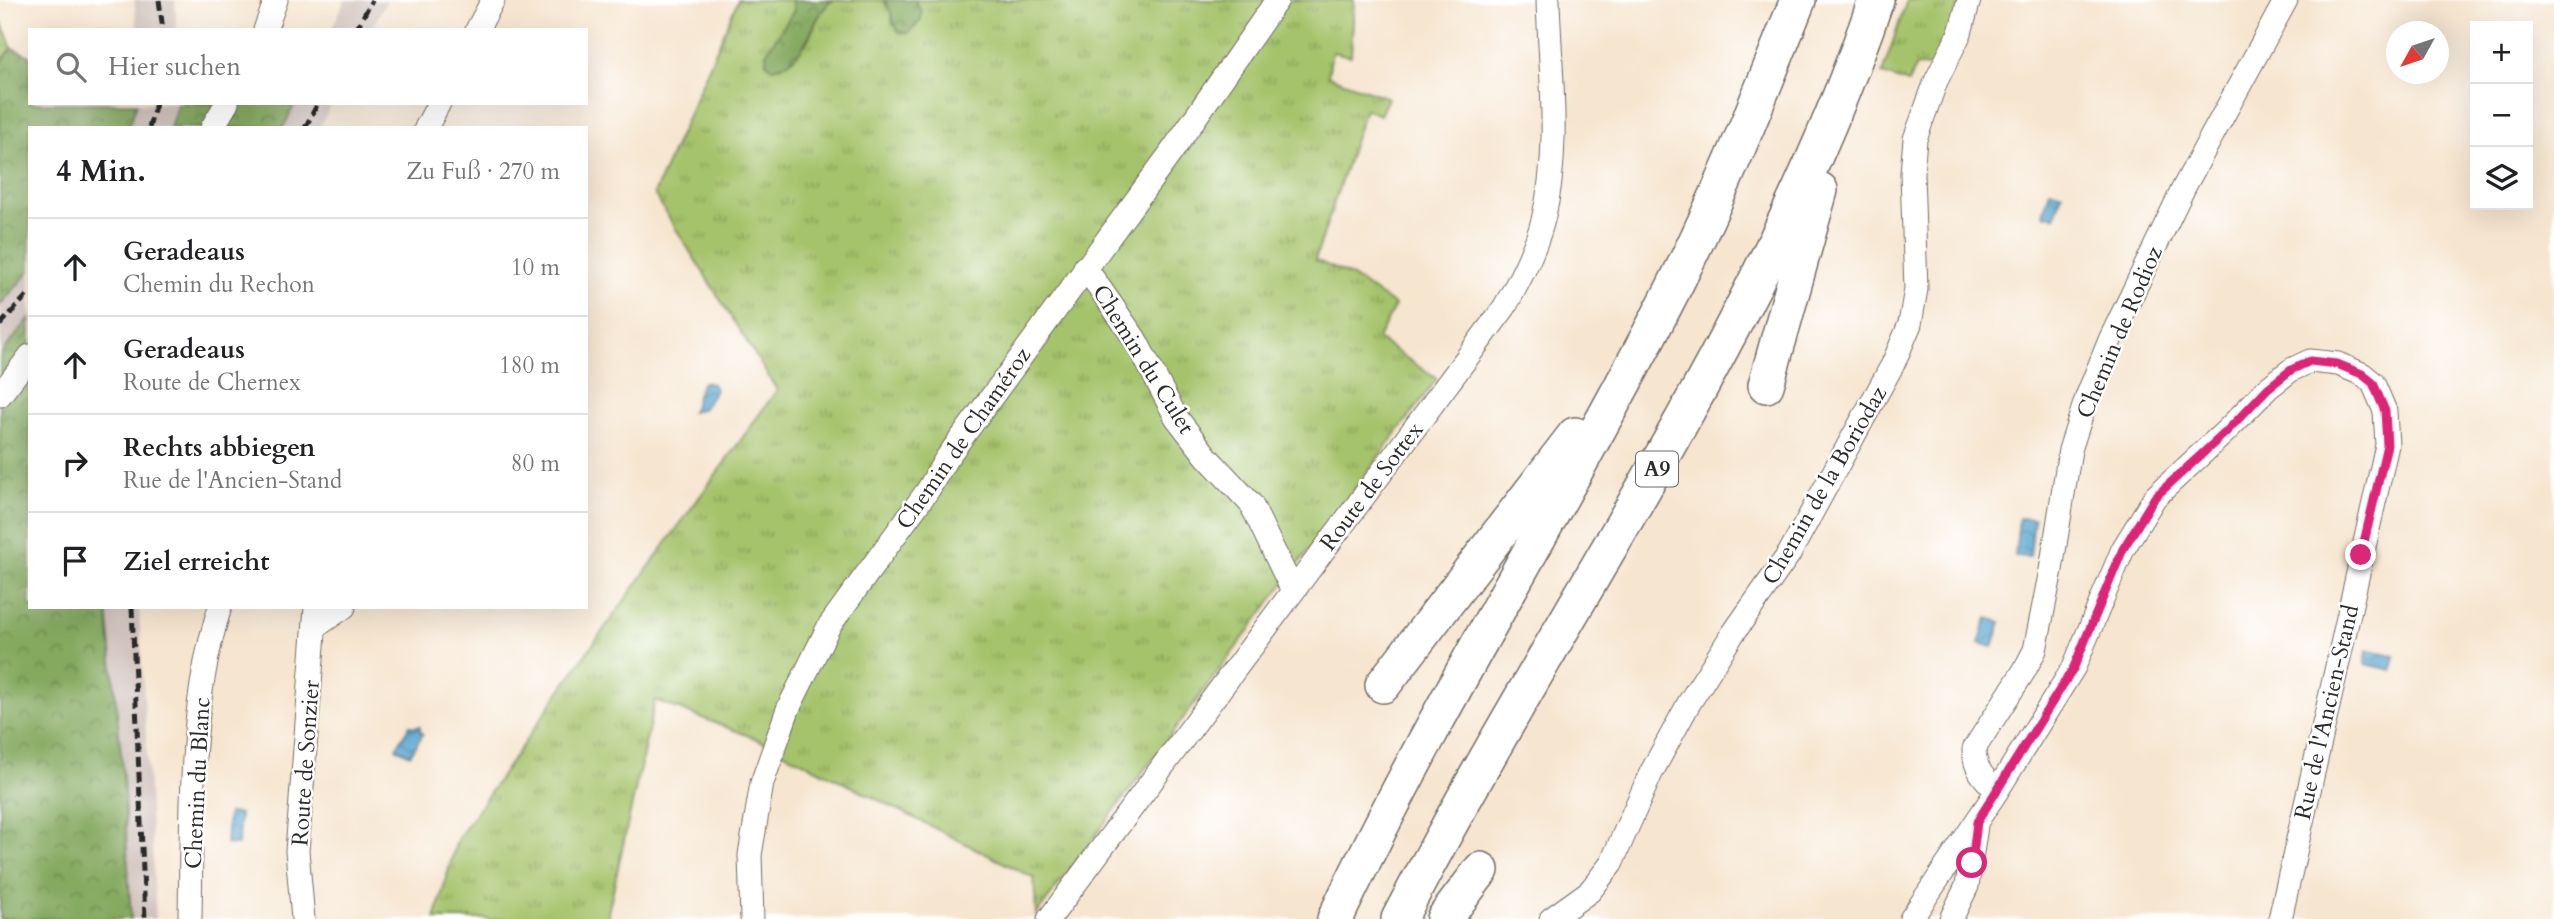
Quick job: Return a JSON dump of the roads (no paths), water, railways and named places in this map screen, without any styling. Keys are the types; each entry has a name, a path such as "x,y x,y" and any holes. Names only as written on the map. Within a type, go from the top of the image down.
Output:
{"highway":[{"path":"1335,919 1421,750 1673,288 1730,165 1798,0"},
{"path":"1766,385 1792,285 1873,9"},
{"name":"A9","path":"1399,919 1472,784 1657,468 1724,347 1800,190 1873,9"},
{"path":"1382,685 1641,349"},
{"path":"1444,919 1481,870"}],"street":[{"path":"266,28 276,0"},
{"path":"478,28 493,0"},
{"name":"Chemin de Chaméroz","path":"752,919 750,855 762,783 788,709 829,626 1277,0"},
{"name":"Route de Sottex","path":"1049,919 1504,307 1519,282 1543,219 1553,151 1548,0"},
{"name":"Chemin de la Boriodaz","path":"1551,919 1590,891 1611,864 1651,773 1689,703 1732,635 1789,554 1893,364 1910,324 1916,289 1912,173 1915,139 1936,81 1960,33 1969,0"},
{"name":"Chemin de Rodioz","path":"1997,791 1980,773 1974,761 1973,749 2035,650 2070,450 2087,397 2110,340 2184,187 2286,0"},
{"path":"213,126 226,105"},
{"path":"427,126 438,105"},
{"name":"Chemin du Culet","path":"1085,267 1135,339 1176,417 1207,457 1251,505 1293,591"},
{"path":"0,395 28,359"},
{"name":"Rue de l'Ancien-Stand","path":"1997,791 2074,667 2123,549 2155,497 2291,370 2310,361 2337,364 2362,374 2373,383 2385,411 2387,445 2280,919"},
{"name":"Chemin du Blanc","path":"190,919 195,731 211,636 219,609"},
{"path":"316,617 338,609"},
{"name":"Route de Sonzier","path":"303,919 297,851 316,617"},
{"path":"1911,919 1997,791"},
{"path":"1951,919 1967,886 1977,822"}],"water":[{"path":"2050,190 2062,194 2055,217 2043,214"},
{"path":"703,382 712,384 716,390 704,408 692,412 699,389"},
{"path":"2019,518 2034,519 2030,557 2015,556"},
{"path":"1987,618 2001,622 1993,647 1979,643"},
{"path":"2367,650 2395,656 2392,670 2365,664"},
{"path":"410,725 420,726 423,734 410,755 396,748"},
{"path":"228,813 240,814 238,845 226,844"}],"railway":[{"path":"159,0 163,28"},
{"path":"357,28 372,0"},
{"path":"150,126 155,105"},
{"path":"306,126 317,105"},
{"path":"0,325 28,294"},
{"path":"132,609 145,919"}]}
